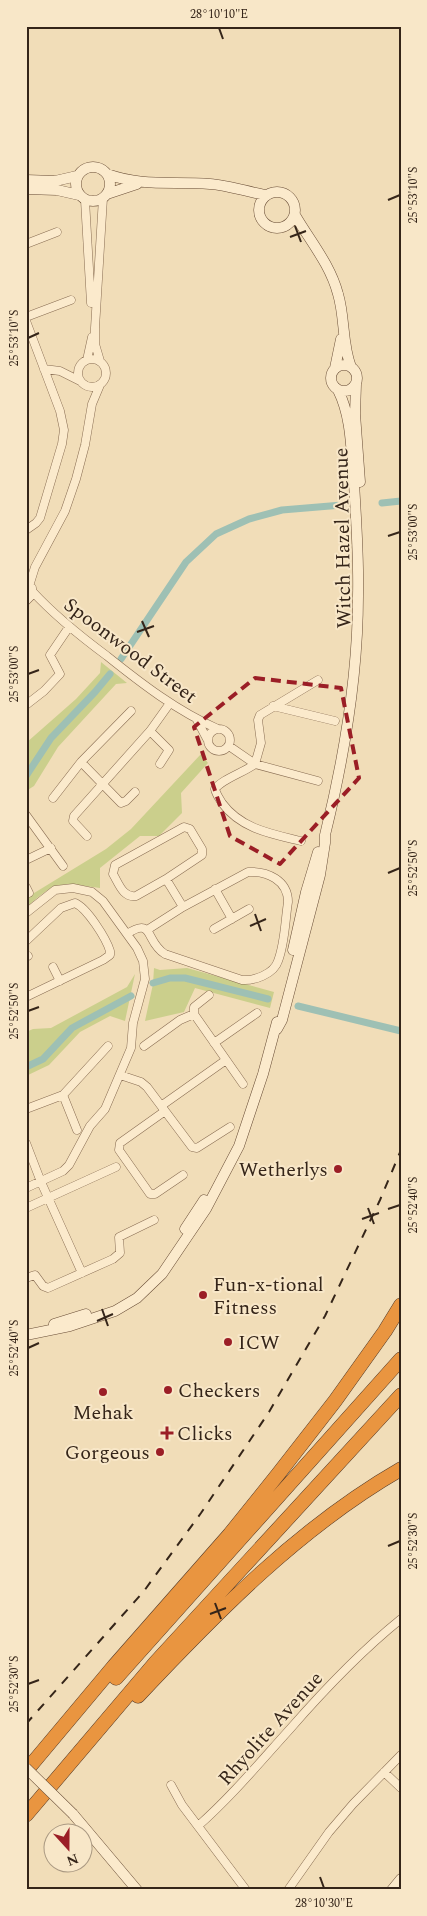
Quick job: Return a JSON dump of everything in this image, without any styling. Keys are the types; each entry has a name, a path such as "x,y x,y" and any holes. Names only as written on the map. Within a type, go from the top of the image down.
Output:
{"highway":[{"path":"26,1771 114,1666 230,1534 335,1401 385,1331 401,1305"},
{"path":"26,1771 129,1664 401,1360"},
{"path":"26,1815 92,1739 154,1663 401,1395"},
{"path":"92,1739 112,1724 214,1617 308,1534 345,1506 401,1469"},
{"path":"308,1534 401,1478"}],"street":[{"path":"87,360 92,340 91,296 82,197 75,186 77,176 82,170 92,167 127,181 140,183 211,184 266,195 276,191 286,194 294,202 295,216 322,257 334,280 342,307 351,367 357,374 356,384 346,391 335,388 331,380 331,376 336,368 343,323"},
{"path":"100,361 95,344 96,304 105,196 110,184 107,174"},
{"path":"26,180 55,181 77,176"},
{"path":"26,189 57,190 92,202 140,183"},
{"path":"245,192 259,207 261,218 270,226 280,228 287,225 295,216"},
{"path":"259,207 266,195"},
{"path":"287,225 306,233"},
{"path":"26,244 57,232"},
{"path":"26,530 40,518 62,444 64,430 60,411 26,319 71,300"},
{"path":"60,371 79,366 87,360 96,359 100,361 104,364 107,373 104,382 95,387 86,386"},
{"path":"336,368 343,365 351,367"},
{"path":"79,366 78,376 80,381"},
{"path":"44,369 60,371 80,381 86,386 92,404"},
{"name":"Witch Hazel Avenue","path":"338,780 343,770 355,721 365,592 360,466 355,414 356,384"},
{"path":"26,602 32,591 28,581 65,511 76,479 85,445 92,404 100,385"},
{"name":"Witch Hazel Avenue","path":"29,1334 100,1310 126,1297 141,1286 163,1262 205,1198 223,1175 239,1146 246,1127 277,1029 304,899 321,842 325,835 338,780 351,697 358,598 356,520 347,411 338,390"},
{"path":"26,573 35,567"},
{"name":"Spoonwood Street","path":"32,591 69,627 170,703 198,720 218,729"},
{"name":"Spoonwood Street","path":"26,602 46,606"},
{"path":"26,705 44,691 60,674 50,655 69,627"},
{"path":"301,842 263,832 243,823 226,809 217,796 215,789 216,786 256,764 261,744 258,717 318,680"},
{"path":"87,836 73,818 150,731 170,703"},
{"path":"273,706 335,720"},
{"path":"53,798 82,762 130,711"},
{"name":"Spoonwood Street","path":"198,720 208,739"},
{"path":"218,729 223,730 230,736 229,746 225,750 216,752 209,746 208,739 212,731 218,729"},
{"path":"150,731 169,750 160,764"},
{"path":"229,746 256,764 318,781"},
{"path":"82,762 121,803 126,801 134,792"},
{"path":"26,814 63,866"},
{"path":"188,827 202,849 202,855 166,879 131,897 121,890 113,870 119,862 179,828 188,827"},
{"path":"26,860 51,848"},
{"path":"128,934 138,927 147,930 156,946 165,954 242,980 254,980 272,970 278,961 288,902 287,892 276,878 251,872 242,874 183,907 147,930"},
{"path":"166,879 183,907"},
{"path":"26,913 55,890 65,888 87,890 98,895 128,934 141,955 145,980 133,1023 131,1048 105,1109 90,1126 69,1165 60,1174 26,1188"},
{"path":"215,889 232,919"},
{"path":"26,940 64,906 75,903 83,908 107,943 110,952 104,960 26,997"},
{"path":"214,929 249,909"},
{"path":"53,967 60,981"},
{"path":"209,996 194,1007 194,1014 244,1084"},
{"path":"214,1043 257,1013"},
{"path":"144,1046 180,1020 194,1014"},
{"path":"26,1109 63,1095 108,1046"},
{"path":"183,1175 155,1194 150,1194 118,1150 120,1143 226,1060"},
{"path":"120,1075 144,1084 193,1148 202,1146 230,1126"},
{"path":"63,1095 77,1130"},
{"path":"26,1143 40,1182 82,1273"},
{"path":"26,1208 116,1167"},
{"path":"26,1278 35,1275 46,1288 82,1273 118,1256 120,1253 118,1237 154,1220"},
{"name":"Rhyolite Avenue","path":"198,1826 231,1796 314,1702 379,1637 401,1619"},
{"path":"288,1890 328,1832 401,1754"},
{"path":"26,1771 73,1814 137,1890"},
{"path":"384,1772 401,1788"},
{"path":"171,1785 182,1805 246,1890"},
{"path":"392,1890 401,1879"}],"highlighted area":[{"path":"255,678 341,688 359,778 280,864 230,836 194,727"}],"green space":[{"path":"101,662 127,683 116,684 58,747 34,786 26,791 26,743 76,699 100,673"},
{"path":"201,754 208,763 181,793 182,813 159,836 140,836 100,868 100,888 67,884 60,885 45,892 26,908 26,898 106,849 131,829"},
{"path":"154,968 160,970 187,968 274,992 270,1008 195,988 184,1012 145,1021 153,984"},
{"path":"135,974 125,1021 110,1016 80,1032 49,1065 26,1076 26,1032 33,1029 51,1028 127,987"}],"waterway":[{"path":"382,503 401,501"},
{"path":"121,659 186,562 216,534 249,519 282,510 342,505"},
{"path":"26,776 51,738 110,674"},
{"path":"153,983 170,978 185,978 268,999"},
{"path":"26,1067 43,1059 72,1028 131,996"},
{"path":"298,1006 401,1031"}],"railway":[{"path":"26,1724 144,1591 201,1513 269,1412 325,1316 380,1200 401,1150"}],"place":[{"name":"Wetherlys","path":"338,1169"},
{"name":"Fun-x-tional Fitness","path":"203,1295"},
{"name":"ICW","path":"228,1342"},
{"name":"Checkers","path":"168,1390"},
{"name":"Mehak","path":"103,1392"},
{"name":"Clicks","path":"167,1433"},
{"name":"Gorgeous","path":"160,1452"}]}
